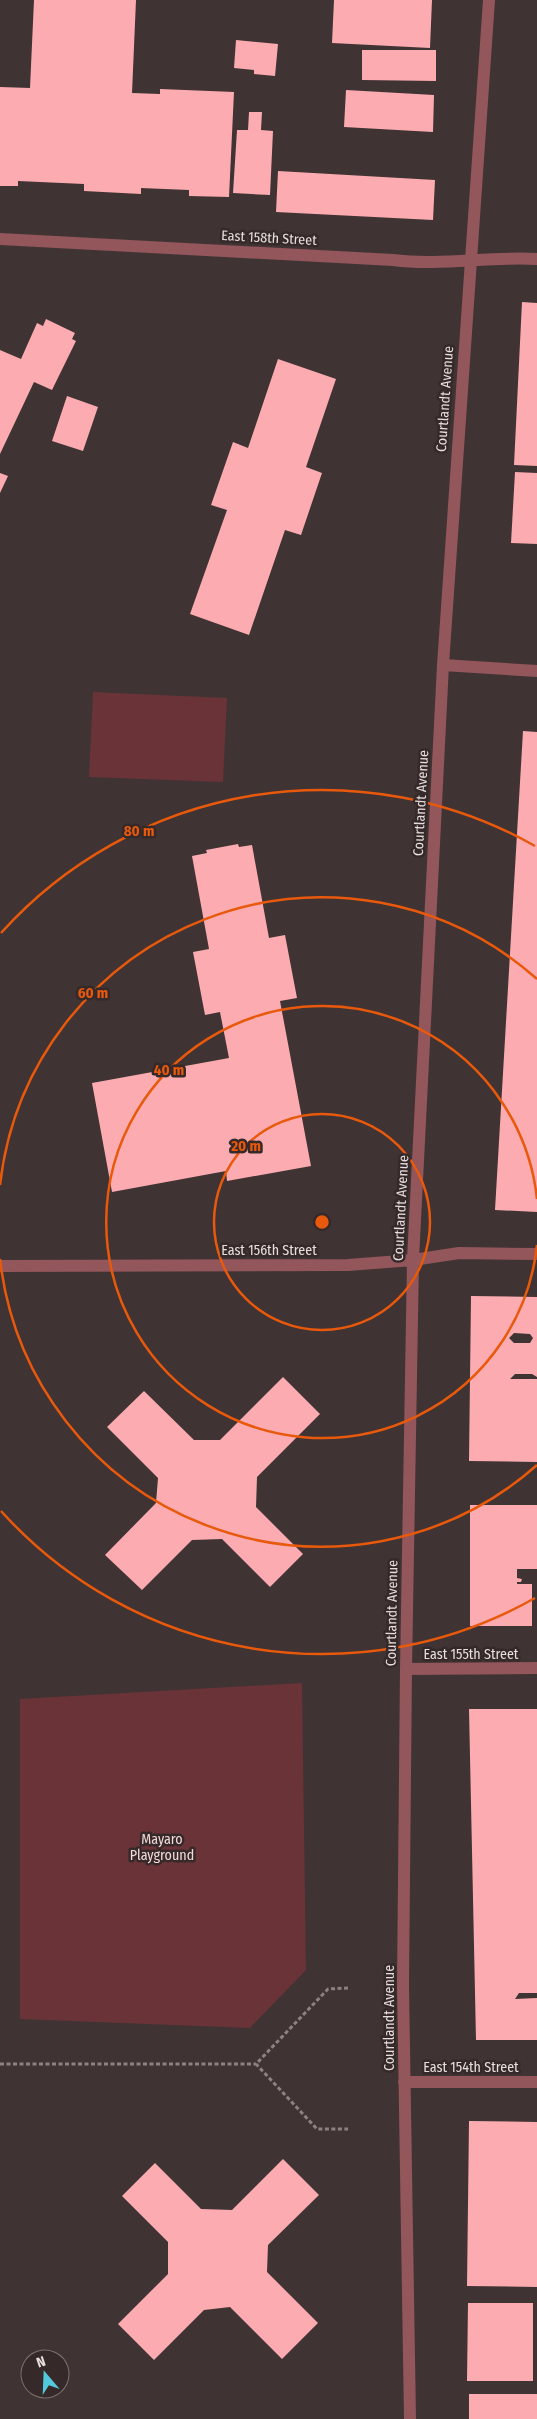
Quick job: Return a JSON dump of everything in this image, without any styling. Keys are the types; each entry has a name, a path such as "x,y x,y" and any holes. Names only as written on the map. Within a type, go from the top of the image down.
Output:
{"street":[{"name":"Courtlandt Avenue","path":"410,2419 404,2082 406,1669 413,1260 442,665 489,0"},
{"name":"East 158th Street","path":"0,239 383,259 420,263 514,258 537,259"},
{"path":"442,665 537,671"},
{"name":"East 156th Street","path":"0,1266 348,1265 413,1260 459,1253 537,1254"},
{"name":"East 155th Street","path":"406,1669 537,1668"},
{"name":"East 154th Street","path":"404,2082 537,2082"}],"path":[{"path":"0,2064 256,2064 328,1989 348,1988"},
{"path":"256,2064 317,2129 348,2129"}],"green space":[{"path":"93,692 227,698 223,782 89,777"},
{"name":"Mayaro Playground","path":"302,1683 306,1970 250,2028 20,2019 20,1699"}],"building":[{"path":"34,0 136,0 132,93 160,94 160,89 234,92 229,197 189,196 189,190 141,188 141,194 84,191 84,184 18,181 18,186 0,186 0,87 30,88"},
{"path":"334,0 432,0 430,48 332,43"},
{"path":"236,40 278,44 275,76 254,74 254,70 234,68"},
{"path":"362,50 436,50 436,81 362,80"},
{"path":"346,90 434,95 433,132 344,127"},
{"path":"249,112 262,112 261,130 273,131 270,195 233,193 237,130 248,130"},
{"path":"278,171 435,180 433,220 276,212"},
{"path":"522,302 537,303 537,466 514,465"},
{"path":"46,319 75,333 72,339 76,341 52,390 34,382 0,454 0,350 21,359 37,323 43,326"},
{"path":"278,359 336,379 306,467 322,473 301,535 285,530 249,635 190,614 227,510 211,505 233,442 248,448"},
{"path":"67,396 98,407 83,451 52,441"},
{"path":"515,472 537,473 537,544 511,543"},
{"path":"0,473 8,476 0,493"},
{"path":"523,731 537,732 537,1212 495,1210"},
{"path":"238,844 239,847 252,845 269,938 285,935 297,998 280,1001 311,1166 227,1181 226,1171 112,1192 92,1083 229,1058 220,1012 205,1015 193,952 209,949 192,856 207,853 206,850"},
{"path":"471,1296 537,1297 537,1377 532,1374 515,1374 510,1379 537,1379 537,1462 469,1461","holes":["514,1333 530,1334 533,1338 530,1343 514,1343 509,1338"]},
{"path":"283,1377 320,1414 257,1477 256,1507 303,1554 270,1587 222,1539 192,1540 142,1590 105,1555 156,1503 158,1478 107,1427 144,1391 194,1440 220,1440"},
{"path":"470,1505 537,1505 537,1569 517,1569 517,1578 522,1579 517,1584 532,1584 532,1626 470,1626"},
{"path":"469,1709 537,1709 537,1993 519,1993 515,1999 537,1998 537,2040 476,2040"},
{"path":"469,2121 537,2122 537,2287 467,2286"},
{"path":"283,2159 319,2195 268,2245 267,2272 318,2323 282,2359 230,2307 204,2310 154,2360 118,2324 168,2274 168,2242 122,2196 155,2163 201,2209 232,2210"},
{"path":"468,2303 533,2303 533,2381 467,2381"},
{"path":"469,2394 537,2394 537,2419 469,2419"}]}
